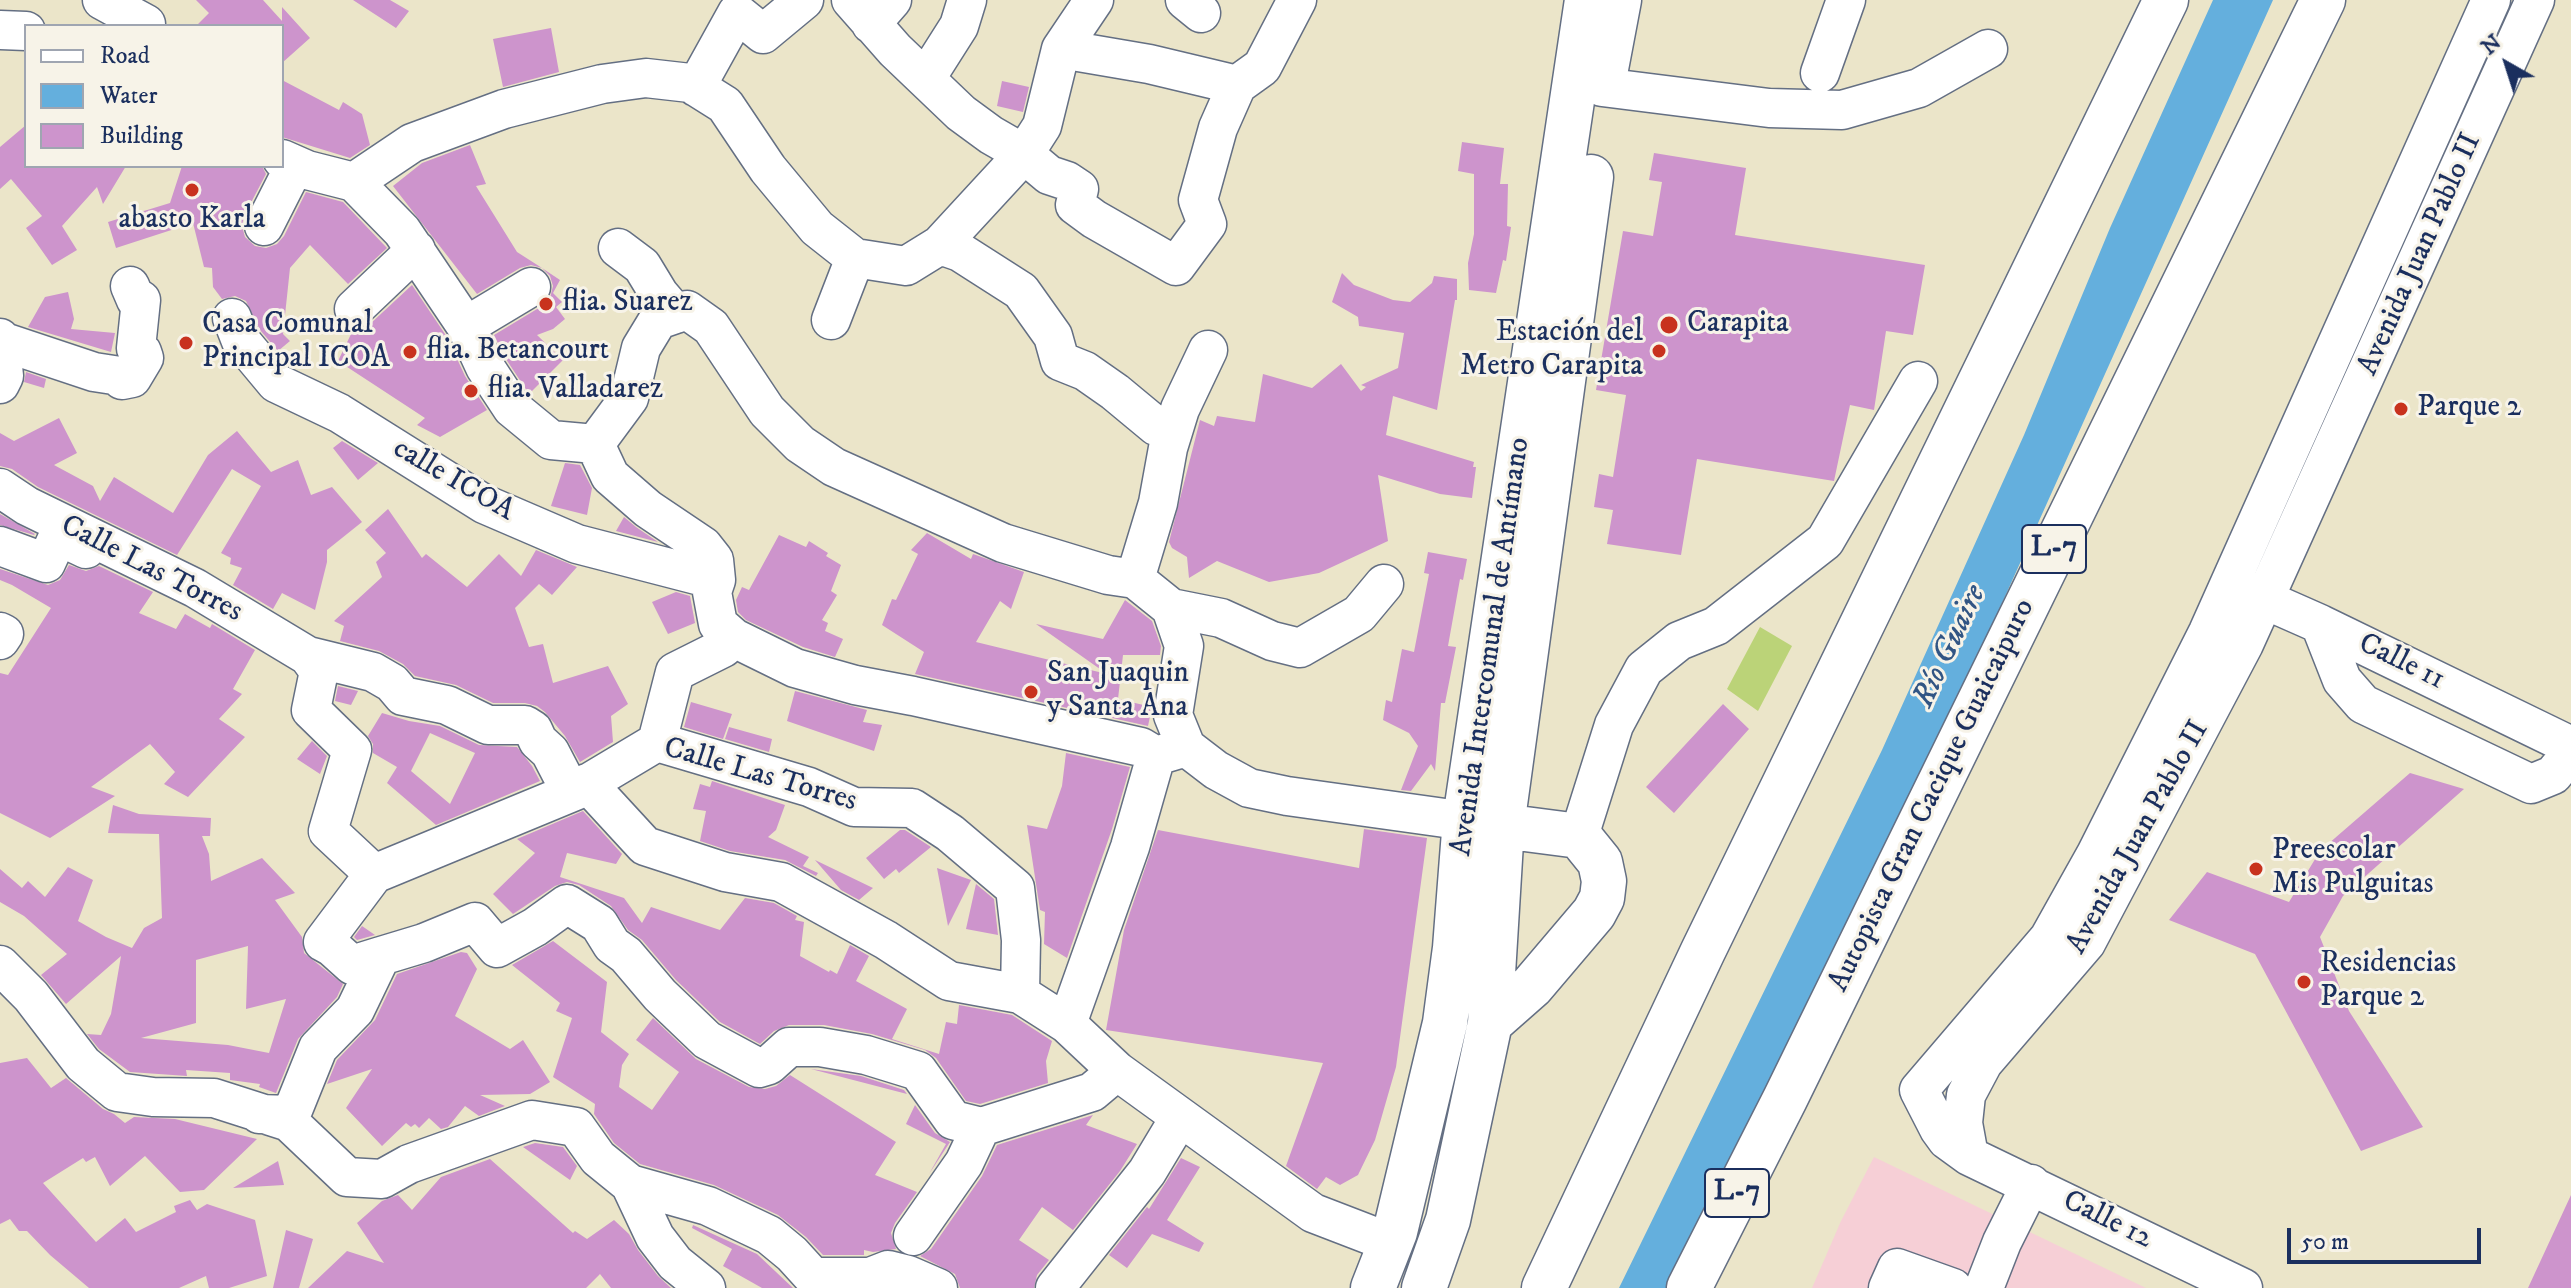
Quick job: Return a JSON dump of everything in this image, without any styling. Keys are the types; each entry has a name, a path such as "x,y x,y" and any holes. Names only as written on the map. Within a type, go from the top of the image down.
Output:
{"main road":[{"name":"Avenida Intercomunal de Antímano","path":"1424,1288 1448,1220 1490,1023 1484,822 1587,0"},
{"name":"Avenida Intercomunal de Antímano","path":"1373,1288 1391,1243 1423,1123 1445,1023 1455,948 1484,822 1602,87 1619,0"},
{"path":"1544,1288 1763,827 2166,0"},
{"name":"Autopista Gran Cacique Guaicaipuro","path":"1689,1288 2323,0"},
{"path":"1484,822 1579,836 1600,862 1604,881 1602,898 1594,913 1532,986 1490,1023"}],"street":[{"path":"102,0 134,24"},
{"path":"696,87 737,13 763,34 804,0"},
{"path":"926,78 959,26 967,0"},
{"path":"354,182 412,143 504,109 602,84 646,78 690,83 725,105 768,169 817,228 855,258 906,266 940,245 1024,154 1042,126 1061,49 1094,0"},
{"path":"871,8 926,78 961,113 1024,154 1049,175 1079,189 1075,205 1084,212 1176,266 1207,224 1198,200 1218,128 1237,85 1262,67 1297,0"},
{"path":"1820,73 1846,0"},
{"name":"Avenida Juan Pablo II","path":"1969,1156 1947,1140 1919,1090 2049,938 2096,854 2208,632 2491,0"},
{"name":"Avenida Juan Pablo II","path":"1969,1156 1963,1123 1966,1095 1983,1063 2086,943 2265,600 2535,0"},
{"path":"0,30 24,31"},
{"path":"1061,49 1149,64 1237,85"},
{"path":"1602,87 1769,108 1842,110 1919,88 1988,49"},
{"path":"264,226 288,162 354,182 402,231 416,250 466,326 485,367 512,408 551,440 595,444"},
{"path":"940,245 960,252 1021,291 1053,336 1060,361 1085,371 1156,426 1173,432"},
{"path":"618,248 642,266 676,314"},
{"path":"354,309 416,250"},
{"path":"831,320 855,258"},
{"path":"0,384 4,376 0,339 94,372 120,376 122,380 132,378 144,358 136,348 141,300 136,300 130,286"},
{"path":"466,326 531,287"},
{"path":"595,444 629,398 641,348 658,320 687,310 711,327 778,399 800,444 834,467 1003,543 1108,575 1135,579 1171,608 1221,618 1272,641 1300,648 1359,614 1384,584"},
{"name":"calle ICOA","path":"232,318 241,341 276,383 339,413 484,504 577,544 716,580"},
{"path":"1135,579 1158,503 1180,409 1208,350"},
{"path":"1579,836 1614,725 1644,669 1679,641 1716,626 1825,541 1918,381"},
{"path":"595,444 610,476 648,509 703,546 714,560 716,580 712,592 718,624 734,638 795,668 855,685 1171,752 1216,770 1249,788 1287,796 1484,822"},
{"name":"Calle Las Torres","path":"0,488 27,506 195,588 308,656 373,672 392,683 403,696 447,705 488,725 525,725 533,730 538,741 550,752 564,779 581,787"},
{"path":"0,546 46,563 57,539 86,549 93,539"},
{"name":"Calle 11","path":"2230,584 2320,624 2571,746"},
{"path":"1067,1024 1130,847 1171,752 1173,715 1184,646 1171,608"},
{"path":"2320,624 2342,680 2363,704 2531,784 2553,775 2571,753"},
{"path":"0,632 4,634 0,640"},
{"path":"657,742 675,672 723,648 734,638"},
{"path":"308,656 319,671 311,710 352,750 328,831 374,874 323,942 352,965 424,943 475,922 497,948 535,927 567,904 599,924 612,945 626,955 660,995 707,1040 759,1068 769,1065 789,1047 820,1047 866,1055 918,1071 953,1120 981,1127 1092,1092 1117,1071"},
{"name":"Calle Las Torres","path":"374,874 581,787 657,742 809,787 854,807 912,808 950,833 1015,888 1021,940 1020,994"},
{"path":"581,787 645,846 725,872 781,882 886,940 949,981 1020,994 1067,1024 1117,1071 1313,1213 1391,1243"},
{"path":"259,1114 291,1115 318,1048 355,1010 381,956"},
{"path":"0,965 31,996 83,1064 117,1092 153,1097 214,1098 289,1122 347,1177 382,1179 409,1164 532,1120 576,1127 598,1158 630,1184 708,1206 769,1235 813,1277 870,1277 888,1270 938,1288"},
{"path":"1055,1288 1147,1172 1180,1117"},
{"path":"913,1236 964,1163 981,1127"},
{"name":"Calle 12","path":"1969,1156 2243,1288"},
{"path":"630,1184 655,1237 675,1263 706,1288"},
{"path":"1984,1288 2002,1242 2031,1184"},
{"path":"1888,1288 1897,1268 1953,1288"}],"shaded area":[{"path":"1874,1157 2146,1288 1812,1288 1841,1221"}],"green space":[{"path":"1760,627 1792,646 1758,711 1727,689"}],"water":[{"name":"Río Guaire","path":"2213,0 2273,0 1919,788 1672,1288 1619,1288 1882,750 2024,435 2110,228"}],"building":[{"path":"196,0 263,0 282,21 282,7 310,38 284,61 284,24 198,24 209,13"},
{"path":"353,0 390,0 409,11 396,28"},
{"path":"551,28 559,72 503,87 493,39"},
{"path":"284,81 339,110 343,102 362,114 370,145 350,158 284,138"},
{"path":"1002,81 1029,87 1023,112 997,106"},
{"path":"24,127 24,168 125,168 103,204 97,187 62,226 77,250 52,265 26,228 42,216 11,179 0,189 0,147"},
{"path":"1462,142 1504,148 1500,184 1508,184 1507,226 1511,227 1506,261 1503,260 1496,293 1469,290 1468,263 1474,234 1474,174 1458,171"},
{"path":"470,145 486,184 476,186 517,252 542,268 531,265 520,268 477,294 393,186 422,163"},
{"path":"1654,153 1746,168 1735,235 1925,265 1913,335 1886,331 1874,410 1850,405 1834,481 1697,459 1681,555 1607,544 1613,510 1594,507 1599,474 1613,477 1626,395 1596,390 1623,231 1653,236 1662,182 1649,180"},
{"path":"181,168 263,168 266,174 242,226 245,237 255,246 266,248 277,244 306,192 343,202 387,248 348,284 310,245 290,268 283,334 290,341 278,351 260,330 246,301 235,296 222,299 213,287 212,268 204,267 193,223 116,248 108,222 170,203"},
{"path":"542,268 560,280 553,293 562,302 556,307 565,319 553,329 537,335 563,360 529,394 494,335 550,298 553,286 550,276"},
{"path":"1342,273 1354,285 1393,300 1410,302 1432,283 1434,276 1457,279 1457,300 1437,410 1393,396 1386,435 1474,462 1472,498 1440,494 1378,475 1388,541 1319,573 1269,582 1217,561 1189,578 1187,557 1172,548 1169,542 1200,420 1214,426 1217,416 1255,422 1263,374 1312,388 1341,364 1361,391 1366,387 1361,385 1398,368 1404,333 1359,326 1358,317 1332,302"},
{"path":"412,285 447,337 465,376 487,410 440,437 417,425 425,418 338,361 353,330 369,325"},
{"path":"68,292 74,319 71,329 115,333 111,352 28,327 45,297"},
{"path":"26,372 46,379 44,388 24,382"},
{"path":"59,418 77,453 54,465 93,486 100,501 114,477 173,513 208,455 237,431 271,472 298,460 311,495 332,487 362,522 327,550 315,610 282,593 273,609 233,585 242,568 230,564 231,558 221,553 261,486 232,469 177,555 38,487 12,469 0,466 0,433 14,441"},
{"path":"342,441 378,463 358,480 333,448"},
{"path":"565,463 580,465 592,488 587,515 551,506"},
{"path":"388,509 422,558 426,554 467,587 499,554 521,576 536,550 577,567 552,595 539,584 515,608 529,647 543,644 553,683 608,666 628,704 611,716 613,742 580,762 565,736 537,706 493,703 456,685 415,676 403,664 379,651 340,641 344,626 334,621 382,577 376,562 386,553 365,530"},
{"path":"0,514 35,534 0,525"},
{"path":"624,517 636,527 658,542 616,531"},
{"path":"927,533 971,559 973,554 1024,572 1011,609 1000,601 976,642 1107,674 1036,624 1103,639 1125,600 1152,621 1161,646 1160,655 1123,655 1118,699 1152,707 1148,726 915,674 924,652 882,625 892,599 896,600 918,554 911,550"},
{"path":"779,535 806,547 809,541 841,565 831,591 837,595 822,620 828,623 825,631 843,639 835,657 803,647 746,620 738,612 736,600 742,587 749,590"},
{"path":"1428,552 1467,559 1463,580 1460,579 1448,646 1456,647 1445,703 1441,703 1435,771 1431,764 1411,791 1401,790 1418,746 1409,733 1383,720 1386,700 1392,702 1402,649 1414,652 1429,574 1424,573"},
{"path":"69,565 86,571 99,566 153,592 139,613 176,629 185,614 210,628 212,624 255,650 233,689 242,694 219,719 245,737 188,797 164,784 175,772 150,744 91,787 115,796 50,838 0,813 0,673 8,675 51,608 0,580 0,569 48,585 60,580"},
{"path":"676,592 690,596 695,623 668,634 652,602"},
{"path":"338,686 358,691 351,705 335,701"},
{"path":"795,691 867,710 863,722 882,725 874,751 787,721"},
{"path":"691,702 732,714 723,739 684,727"},
{"path":"1723,704 1749,729 1674,813 1646,787"},
{"path":"382,713 440,726 479,745 517,747 540,781 436,825 387,783 397,767 373,753 373,744 368,736","holes":["430,733 475,753 450,804 411,771"]},
{"path":"729,727 772,739 769,752 725,739"},
{"path":"312,741 327,756 320,774 297,759"},
{"path":"1066,753 1130,767 1067,958 1044,944 1045,912 1040,910 1027,825 1047,829 1062,786"},
{"name":"Residencias Parque 2","path":"2410,773 2464,789 2343,896 2320,937 2349,1011 2423,1127 2361,1151 2255,954 2169,920 2207,872 2289,902 2320,851"},
{"path":"712,781 785,805 776,830 768,837 809,857 803,866 818,873 816,876 785,860 730,851 700,841 706,811 693,809 700,784 710,787"},
{"path":"113,805 139,814 211,818 210,836 202,836 209,854 211,881 262,858 295,893 275,900 302,937 304,953 343,984 337,997 298,1039 276,1093 259,1087 260,1084 230,1080 230,1073 186,1070 187,1076 130,1072 99,1049 87,1034 101,1035 111,1014 121,956 66,1004 41,975 67,954 24,916 0,902 0,869 22,888 28,881 45,897 68,867 93,880 78,921 132,948 144,928 162,918 159,834 108,833","holes":["248,946 246,1009 286,999 269,1053 228,1045 141,1038 196,1023 196,960"]},
{"path":"583,811 622,854 616,864 567,853 560,877 624,898 642,923 651,907 720,930 745,898 774,903 797,916 795,920 804,922 800,956 837,974 850,945 869,956 856,981 907,1009 892,1039 939,1054 946,1022 957,1024 959,1005 1012,1015 1052,1041 1046,1061 1048,1083 980,1104 966,1101 936,1058 925,1050 872,1034 824,1025 789,1025 774,1031 760,1044 720,1022 676,980 642,940 628,930 611,906 579,885 567,882 555,886 513,914 493,894 535,853 517,839"},
{"path":"1364,829 1427,838 1396,1067 1375,1140 1358,1175 1340,1185 1326,1177 1317,1189 1286,1166 1323,1063 1106,1030 1124,930 1158,830 1359,868"},
{"path":"900,830 905,830 931,847 899,873 896,869 884,879 866,858"},
{"path":"815,860 873,888 859,900 841,890"},
{"path":"937,868 971,880 948,926"},
{"path":"976,884 994,899 998,935 966,929"},
{"path":"362,926 375,935 357,940 354,937"},
{"path":"553,941 607,982 601,1032 629,1054 622,1065 619,1087 652,1110 679,1072 636,1040 653,1018 696,1059 749,1087 765,1089 776,1086 790,1075 896,1142 875,1175 917,1192 891,1233 896,1249 864,1250 864,1255 823,1255 778,1215 714,1185 640,1164 614,1143 594,1114 595,1104 553,1077 572,1018 556,1011 560,1003 512,965"},
{"path":"461,952 467,953 477,969 455,1016 510,1049 523,1040 550,1082 530,1094 480,1095 505,1106 479,1116 465,1106 448,1127 441,1129 429,1118 419,1128 406,1123 382,1146 346,1108 372,1069 327,1084 337,1060 375,1020 397,974"},
{"path":"27,1058 51,1088 66,1078 125,1123 134,1117 175,1119 257,1139 204,1190 180,1192 145,1156 110,1186 95,1157 86,1162 83,1158 43,1183 96,1242 125,1218 136,1232 176,1212 174,1206 190,1200 197,1210 207,1204 255,1220 267,1276 229,1288 209,1288 206,1276 179,1288 89,1288 27,1231 19,1231 10,1219 0,1224 0,1063"},
{"path":"811,1069 861,1076 904,1090 907,1094"},
{"path":"915,1105 935,1133 950,1142 929,1174 946,1144 906,1124"},
{"path":"1093,1115 1086,1125 1137,1144 1120,1171 1073,1230 1042,1207 1019,1240 1049,1260 1037,1275 1034,1288 960,1288 955,1274 920,1256 931,1249 982,1176 997,1145"},
{"path":"535,1143 563,1147 577,1166 570,1180 523,1147"},
{"path":"1181,1158 1200,1167 1167,1220 1204,1243 1199,1252 1152,1234 1127,1268 1109,1255 1147,1207 1149,1209"},
{"path":"490,1159 573,1233 575,1231 587,1239 614,1220 629,1234 658,1276 671,1288 611,1288 600,1274 586,1288 308,1288 347,1251 384,1263 357,1223 382,1201 398,1195 412,1210 441,1177"},
{"path":"278,1161 284,1185 233,1188"},
{"path":"2571,1195 2571,1288 2528,1288"},
{"path":"693,1225 757,1254 793,1288 762,1288 723,1266 732,1249 692,1228"},
{"path":"286,1230 313,1239 299,1288 273,1288"}],"place":[{"name":"abasto Karla","path":"192,190"},
{"name":"flia. Suarez","path":"546,304"},
{"name":"Carapita","path":"1669,325"},
{"name":"Casa Comunal Principal ICOA","path":"186,343"},
{"name":"Estación del Metro Carapita","path":"1659,351"},
{"name":"flia. Betancourt","path":"410,352"},
{"name":"flia. Valladarez","path":"471,391"},
{"name":"Parque 2","path":"2401,409"},
{"name":"San Juaquin y Santa Ana","path":"1031,692"},
{"name":"Preescolar Mis Pulguitas","path":"2256,869"},
{"name":"Residencias Parque 2","path":"2304,982"}]}
